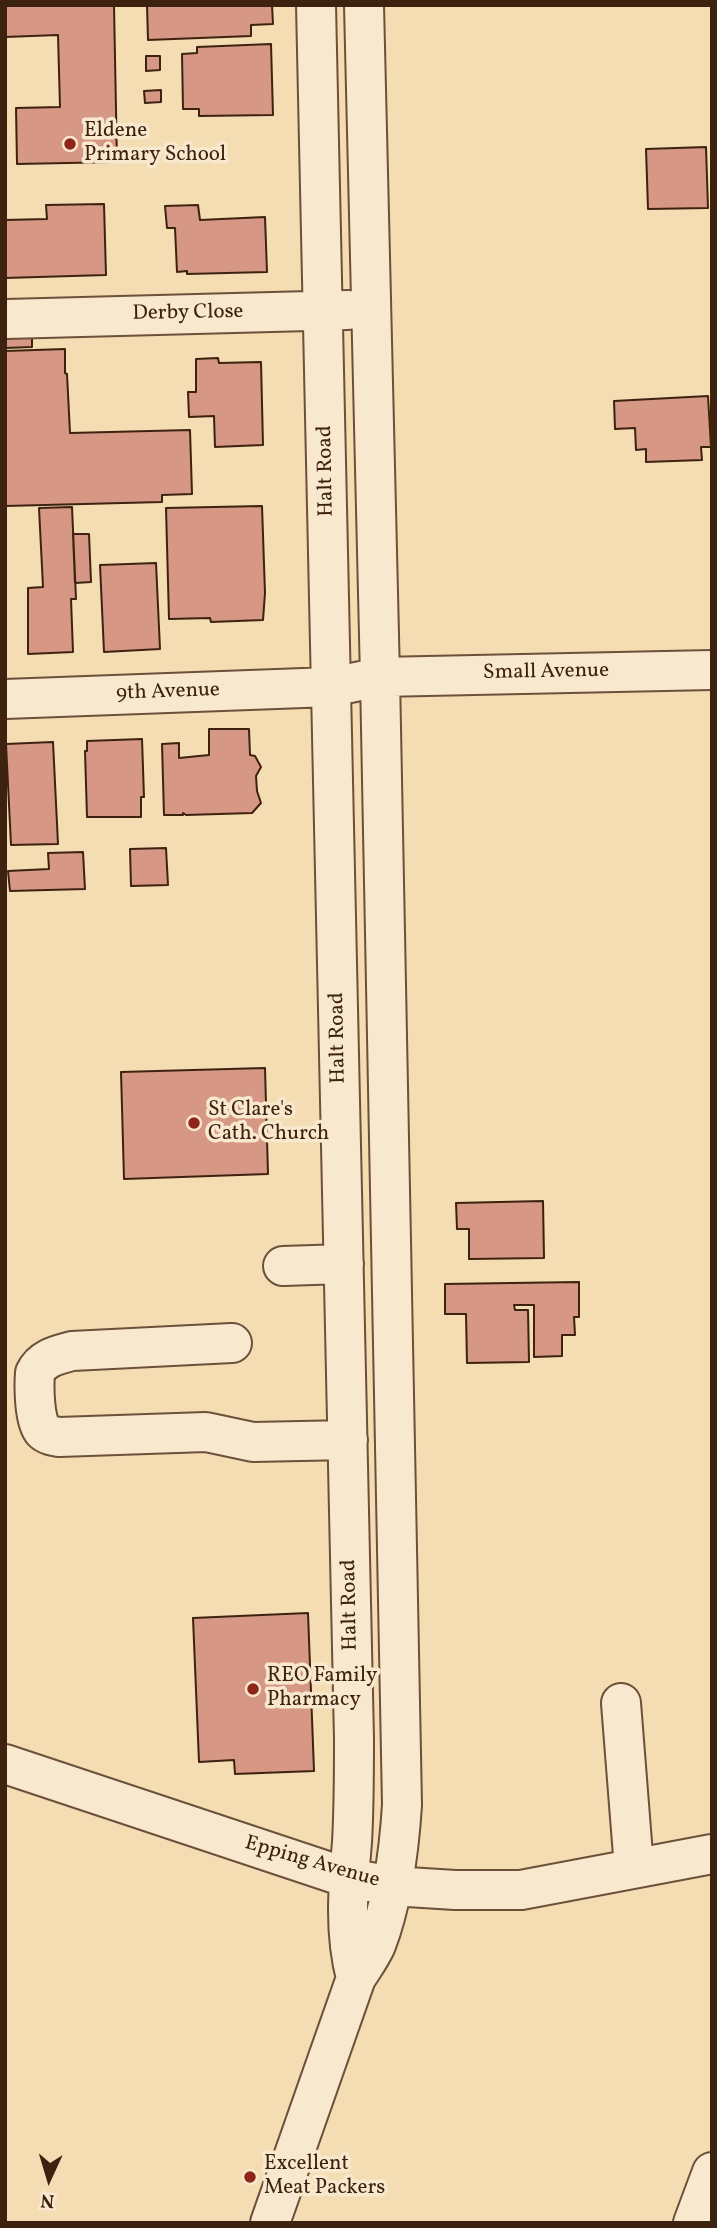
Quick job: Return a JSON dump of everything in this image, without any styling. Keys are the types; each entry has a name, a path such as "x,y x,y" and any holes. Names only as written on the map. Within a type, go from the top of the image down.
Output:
{"street":[{"name":"Halt Road","path":"316,5 354,1738 354,1804 348,1878 349,1949 356,1978"},
{"path":"270,2223 356,1978 375,1947 392,1886 402,1805 380,677 363,5"},
{"name":"Derby Close","path":"6,318 371,310"},
{"name":"Small Avenue","path":"331,687 380,677 712,670"},
{"name":"9th Avenue","path":"5,699 331,687"},
{"path":"283,1266 344,1264"},
{"path":"232,1343 72,1351 54,1355 38,1367 35,1373 37,1417 43,1430 49,1435 59,1437 206,1432 253,1442 348,1440"},
{"path":"621,1703 634,1868"},
{"name":"Epping Avenue","path":"5,1765 348,1878 392,1886 521,1890 712,1854"},
{"path":"693,2223 712,2172"}],"building":[{"path":"5,5 114,5 117,162 17,164 16,108 60,107 58,35 5,37"},
{"path":"147,5 272,5 273,24 251,25 251,36 148,40"},
{"path":"271,44 273,115 199,116 199,109 183,109 182,54 197,53 197,47"},
{"path":"146,56 160,56 160,70 146,71"},
{"path":"161,90 161,102 145,103 144,91"},
{"path":"706,147 708,208 648,209 646,149"},
{"path":"104,204 106,275 5,278 5,220 47,219 46,205"},
{"path":"198,205 200,220 265,217 267,272 177,272 175,228 167,228 165,206"},
{"path":"32,331 32,347 5,348 5,332"},
{"path":"65,349 70,433 190,430 192,494 162,495 162,502 5,506 5,351"},
{"path":"218,358 219,363 261,362 263,445 215,447 214,416 189,417 188,392 196,392 196,359"},
{"path":"708,396 711,447 701,447 702,460 646,462 646,449 636,450 635,428 615,429 614,401"},
{"path":"262,506 265,593 263,620 211,622 210,618 169,619 166,508"},
{"path":"72,507 76,599 71,599 73,652 28,654 28,588 43,587 39,508"},
{"path":"73,534 89,534 91,582 75,583"},
{"path":"156,563 160,649 104,652 100,565"},
{"path":"209,729 249,729 250,755 255,756 261,767 256,776 261,803 252,813 164,815 162,744 179,743 179,758 209,755"},
{"path":"142,739 144,797 141,797 141,817 87,817 87,741"},
{"path":"53,742 58,844 11,845 6,744"},
{"path":"166,848 168,885 131,886 130,849"},
{"path":"83,852 85,889 10,891 8,871 49,869 48,853"},
{"name":"St Clare's Cath. Church","path":"265,1068 268,1174 124,1179 121,1072"},
{"path":"543,1201 544,1258 469,1259 469,1229 457,1229 456,1203"},
{"path":"579,1282 579,1317 574,1317 575,1335 562,1335 562,1356 534,1357 534,1305 514,1305 515,1310 528,1310 529,1362 467,1363 466,1314 445,1314 445,1284"},
{"name":"REO Family Pharmacy","path":"308,1613 314,1771 235,1774 234,1760 199,1762 193,1618"}],"place":[{"name":"Eldene Primary School","path":"70,144"},
{"name":"St Clare's Cath. Church","path":"194,1123"},
{"name":"REO Family Pharmacy","path":"253,1689"},
{"name":"Excellent Meat Packers","path":"250,2177"}]}
